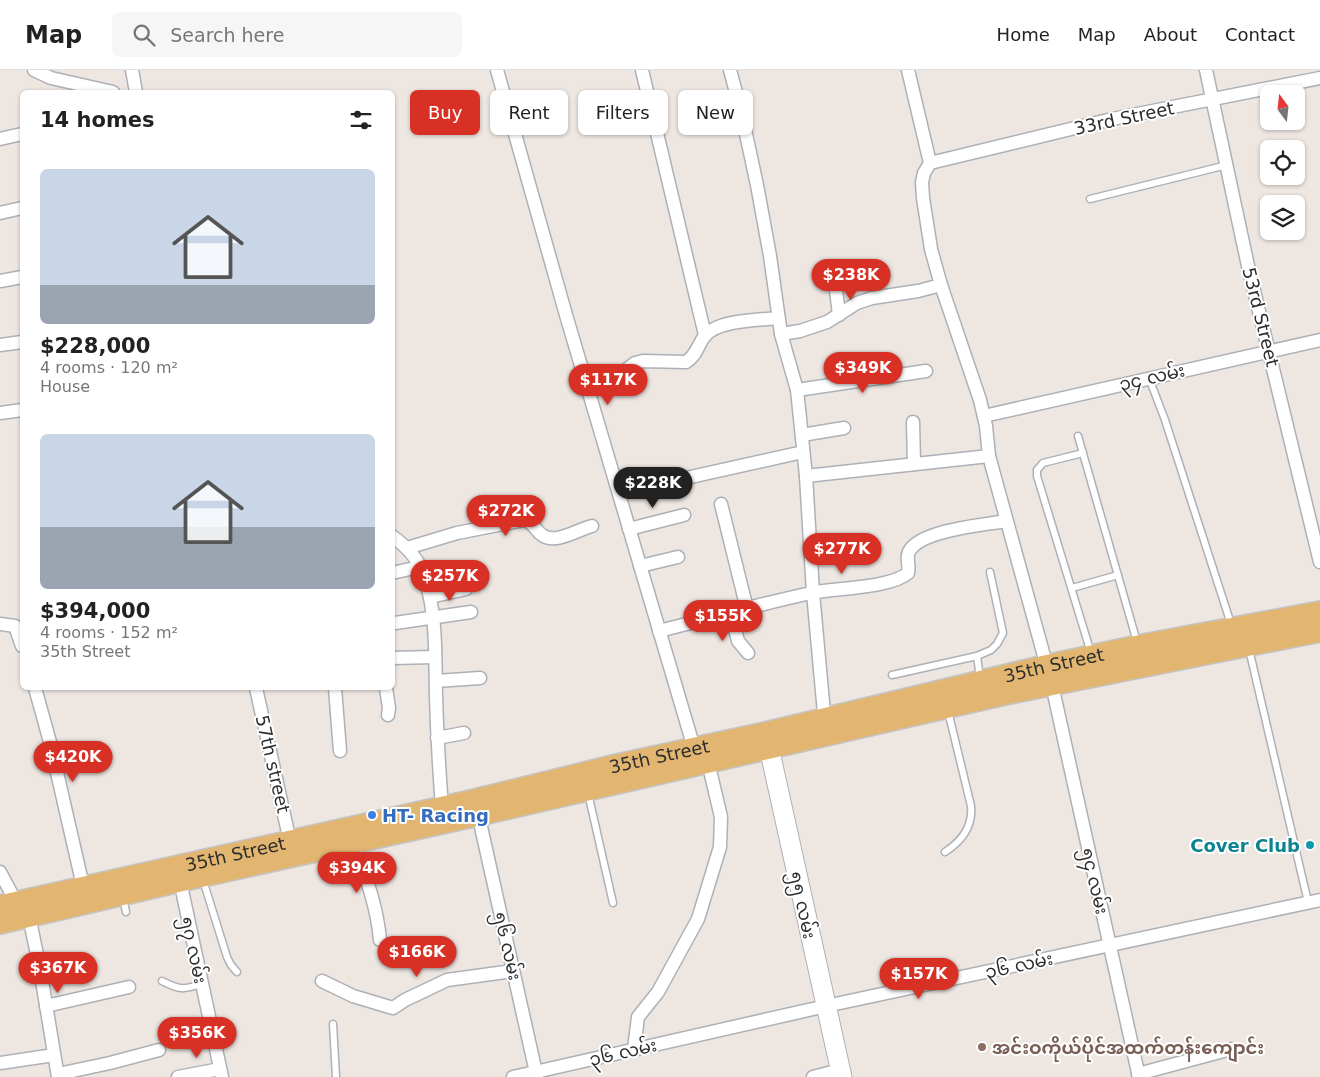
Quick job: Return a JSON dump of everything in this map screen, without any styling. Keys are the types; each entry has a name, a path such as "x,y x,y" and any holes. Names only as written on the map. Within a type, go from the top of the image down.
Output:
{"main road":[{"name":"35th Street","path":"826,726 947,707 1049,675 1092,656 1320,612"},
{"name":"35th Street","path":"15,908 124,904 178,874 202,876 442,806 476,808 588,790 701,755 826,726 981,682 1049,675 1248,645 1320,631"},
{"name":"၅၅ လမ်း","path":"767,740 841,1074"},
{"name":"35th Street","path":"0,923 15,908 83,886 178,874 291,849 352,843 476,808 609,767 701,755"}],"street":[{"path":"34,70 51,78 104,90"},
{"path":"132,70 136,90"},
{"path":"497,70 659,631 721,817 720,847 698,919 658,992 638,1017 634,1049"},
{"path":"642,70 705,335"},
{"path":"730,70 757,185 770,256 781,334 797,390 806,476 813,593 826,726"},
{"path":"908,70 930,163"},
{"name":"53rd Street","path":"1206,70 1248,266 1320,562"},
{"name":"33rd Street","path":"930,163 1058,132 1213,98 1320,78"},
{"path":"0,139 20,134"},
{"name":"၅၄ လမ်း","path":"930,163 924,173 922,182 930,249 984,416 989,456 1049,675 1138,1075"},
{"path":"0,213 20,208"},
{"path":"0,281 20,277"},
{"path":"781,334 818,325 839,315 857,303 872,298 918,291 941,285"},
{"path":"836,290 839,315"},
{"path":"588,388 617,378 635,363 643,361 686,362 692,359 705,335 726,324 778,318"},
{"name":"၃၄ လမ်း","path":"984,416 1320,340"},
{"path":"0,345 20,342"},
{"path":"797,390 926,371"},
{"path":"0,414 20,410"},
{"path":"913,422 914,464"},
{"path":"802,436 844,428"},
{"path":"619,493 803,452"},
{"path":"806,476 989,456"},
{"path":"721,504 747,609"},
{"path":"630,529 684,515"},
{"path":"407,548 457,533 524,520 530,522 542,536 546,537 564,536 592,526"},
{"path":"659,631 813,593 878,583 897,578 908,572 908,554 920,540 960,528 1006,520"},
{"path":"395,538 407,548 425,576 434,619 437,738 442,806"},
{"path":"640,566 678,557"},
{"path":"395,572 420,567"},
{"path":"430,597 466,589"},
{"path":"395,623 434,619 471,612"},
{"path":"731,613 738,641 748,654"},
{"path":"0,624 15,626 20,640"},
{"path":"395,658 435,657"},
{"path":"436,681 480,678"},
{"path":"36,690 50,742 83,886"},
{"name":"57th street","path":"256,690 291,849"},
{"path":"335,690 340,751"},
{"path":"386,690 388,715"},
{"path":"437,738 464,733"},
{"name":"၅၆ လမ်း","path":"476,808 537,1074"},
{"path":"352,843 366,874 379,927 380,940"},
{"path":"0,872 15,908 46,1006 58,1076 159,1050"},
{"name":"၅၇ လမ်း","path":"178,874 221,1073"},
{"name":"၃၆ လမ်း","path":"513,1077 537,1074 634,1049 826,1006 1314,901"},
{"path":"322,981 353,996 393,1008 447,980 513,971"},
{"path":"46,1006 128,987"},
{"path":"1138,1075 1231,1049"},
{"path":"0,1063 54,1055"},
{"path":"178,1077 221,1073"},
{"path":"813,1077 841,1074"}],"lane":[{"path":"1090,199 1227,165"},
{"path":"1149,378 1165,420 1233,628"},
{"path":"1078,436 1138,646"},
{"path":"1082,454 1043,463 1037,470 1037,476 1092,656"},
{"path":"892,675 977,656 991,650 997,644 1002,633 990,572"},
{"path":"1072,588 1118,575"},
{"path":"1248,645 1314,901"},
{"path":"977,656 981,682"},
{"path":"945,852 957,844 965,834 972,815 947,707"},
{"path":"588,790 613,904"},
{"path":"202,876 227,958 237,972"},
{"path":"162,981 177,988 202,984"},
{"path":"333,1024 336,1077"}],"place":[{"name":"HT- Racing","path":"372,815"},
{"name":"Cover Club","path":"1310,845"},
{"name":"အင်းဝကိုယ်ပိုင်အထက်တန်းကျောင်း","path":"982,1047"}]}
